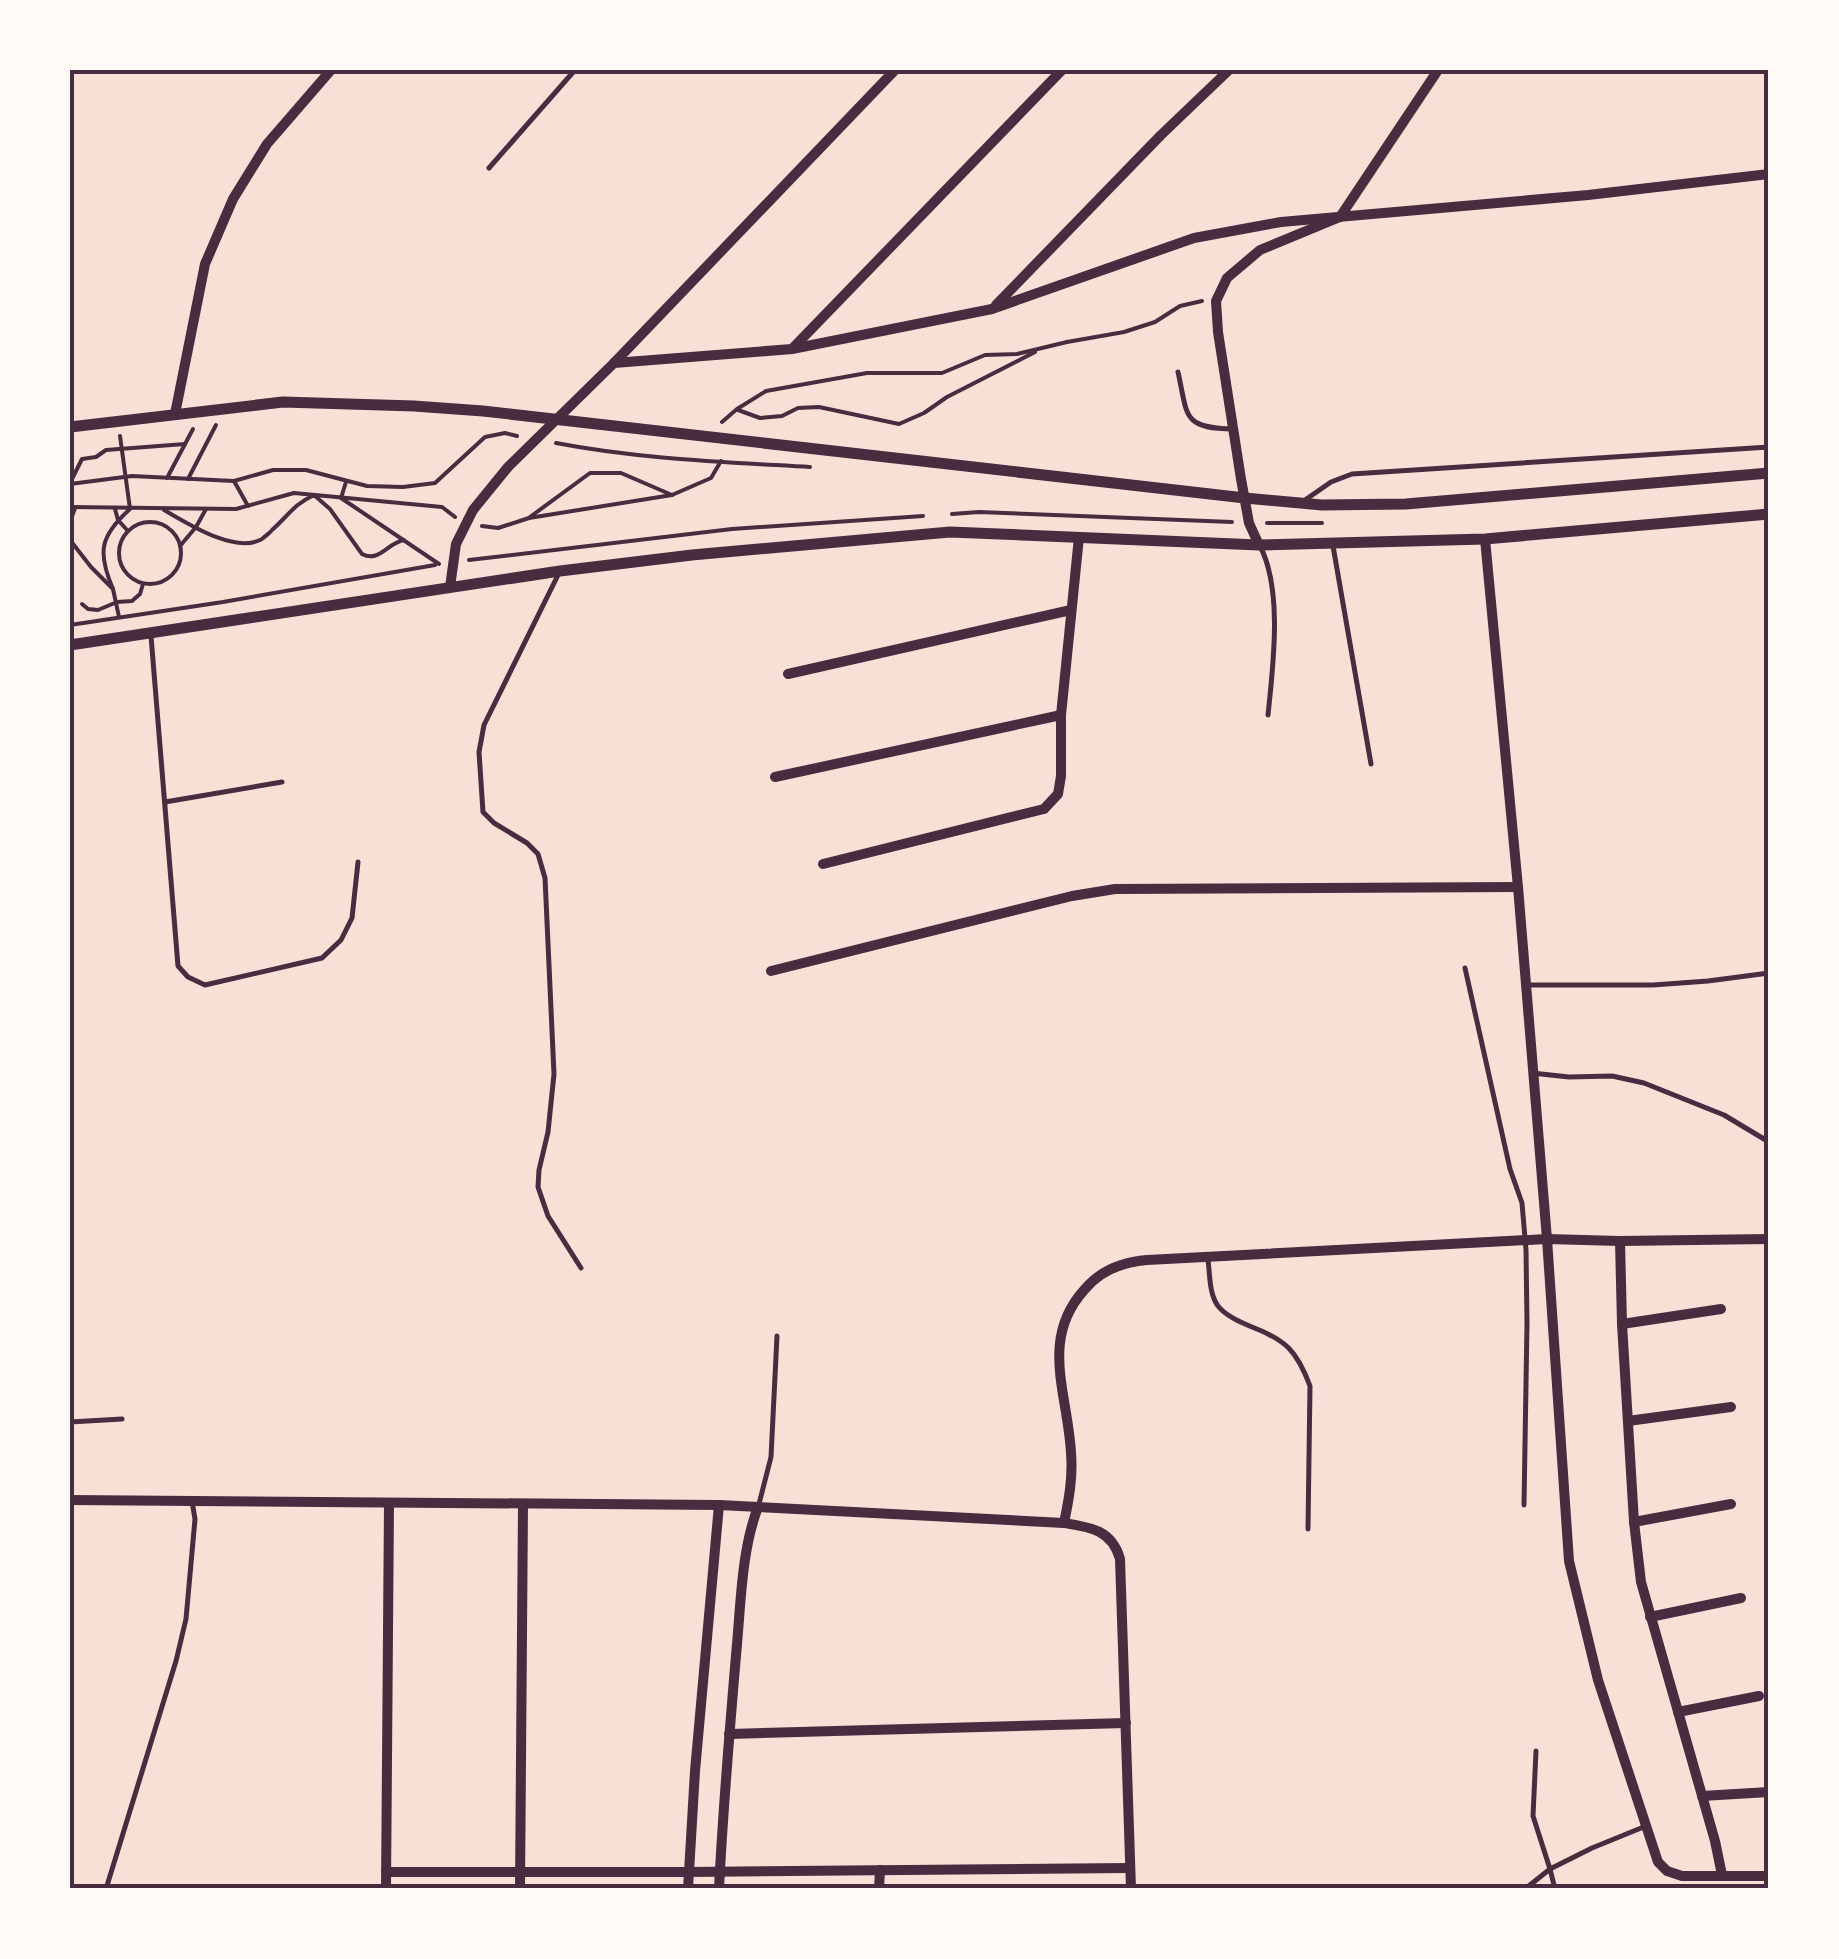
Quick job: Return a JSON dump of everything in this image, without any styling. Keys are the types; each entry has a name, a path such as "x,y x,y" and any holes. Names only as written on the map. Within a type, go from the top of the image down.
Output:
{"street":[{"path":"175,414 205,264 233,199 268,144 331,70"},
{"path":"450,587 456,544 465,524 508,467 614,363 894,70"},
{"path":"792,348 1062,70"},
{"path":"992,309 1229,70"},
{"path":"1260,545 1250,523 1232,430 1216,301 1227,278 1260,250 1340,217 1438,70"},
{"path":"614,363 792,348 992,309 1194,238 1280,222 1588,195 1769,174"},
{"path":"70,427 283,402 414,406 1302,503 1406,504 1769,473"},
{"path":"70,645 692,555 950,532 1260,545 1485,538 1769,514"},
{"path":"823,864 1044,809 1058,794 1061,715 1080,537"},
{"path":"1485,538 1518,886 1569,1561 1598,1680 1658,1862 1667,1872 1682,1876 1769,1876"},
{"path":"788,674 1071,610"},
{"path":"775,777 1061,715"},
{"path":"771,971 1072,896 1115,889 1518,886"},
{"path":"1064,1523 1072,1473 1058,1348 1066,1316 1090,1283 1115,1266 1138,1260 1547,1240 1769,1239"},
{"path":"1620,1241 1634,1522 1641,1582 1722,1875"},
{"path":"1622,1324 1721,1309"},
{"path":"1628,1421 1731,1408"},
{"path":"70,1500 719,1505 1064,1523 1104,1532 1118,1551 1131,1889"},
{"path":"386,1889 389,1503"},
{"path":"520,1889 523,1504"},
{"path":"1634,1522 1731,1504"},
{"path":"688,1889 699,1715 719,1505"},
{"path":"719,1889 729,1734 750,1528 758,1507"},
{"path":"1650,1617 1741,1598"},
{"path":"1678,1712 1759,1696"},
{"path":"729,1734 1126,1723"},
{"path":"1702,1796 1769,1792"},
{"path":"386,1872 1130,1868"},
{"path":"880,1870 880,1889"}],"lane":[{"path":"489,168 575,70"},
{"path":"1178,372 1188,418 1208,428 1232,430"},
{"path":"1302,503 1315,491 1352,474 1769,447"},
{"path":"1333,543 1370,764"},
{"path":"1260,545 1268,564 1276,634 1268,715"},
{"path":"560,572 484,725 479,752 483,812 538,854 545,878 554,1074 538,1187 548,1216 582,1268"},
{"path":"151,632 178,966 188,978 205,986 322,958 341,940 352,918 358,862"},
{"path":"165,802 282,782"},
{"path":"1465,968 1510,1169 1522,1203 1526,1323 1524,1505"},
{"path":"1525,985 1653,984 1769,973"},
{"path":"1532,1073 1612,1076 1644,1082 1724,1115 1769,1142"},
{"path":"1208,1256 1212,1294 1219,1307 1236,1320 1271,1334 1292,1348 1310,1386 1308,1529"},
{"path":"758,1507 771,1456 777,1336"},
{"path":"70,1422 122,1419"},
{"path":"106,1889 184,1629 196,1519 192,1501"},
{"path":"1536,1751 1533,1816 1555,1889"},
{"path":"1525,1889 1550,1869 1646,1826"}],"path":[{"path":"722,422 766,391 867,373 942,374 985,355 1016,354 1124,332 1155,322 1180,306 1216,301"},
{"path":"737,409 760,418 819,407 899,424 1039,349"},
{"path":"188,478 224,408"},
{"path":"167,478 203,411"},
{"path":"117,421 130,509"},
{"path":"70,483 127,477 234,481 273,470 306,470 366,486 404,487 435,483 485,437 504,433 592,450 818,467"},
{"path":"70,522 73,507 236,509 294,493 442,507 465,524 498,528 528,518 672,496 711,478 734,440"},
{"path":"70,483 82,459 96,457 106,450 186,444"},
{"path":"528,518 590,473 621,474 672,496"},
{"path":"234,481 248,506"},
{"path":"342,498 346,482"},
{"path":"162,509 226,540 244,543 260,540 296,504 314,495"},
{"path":"314,495 369,558 404,540"},
{"path":"342,498 438,564"},
{"path":"114,509 128,531"},
{"path":"117,602 102,556 108,531 130,509"},
{"path":"148,509 148,522"},
{"path":"180,546 170,529 162,524 142,523 128,531 121,542 120,563 133,580 143,584 154,584 172,574 178,565 180,546 206,509"},
{"path":"70,540 113,589"},
{"path":"82,604 98,610 132,601 143,584"}]}
